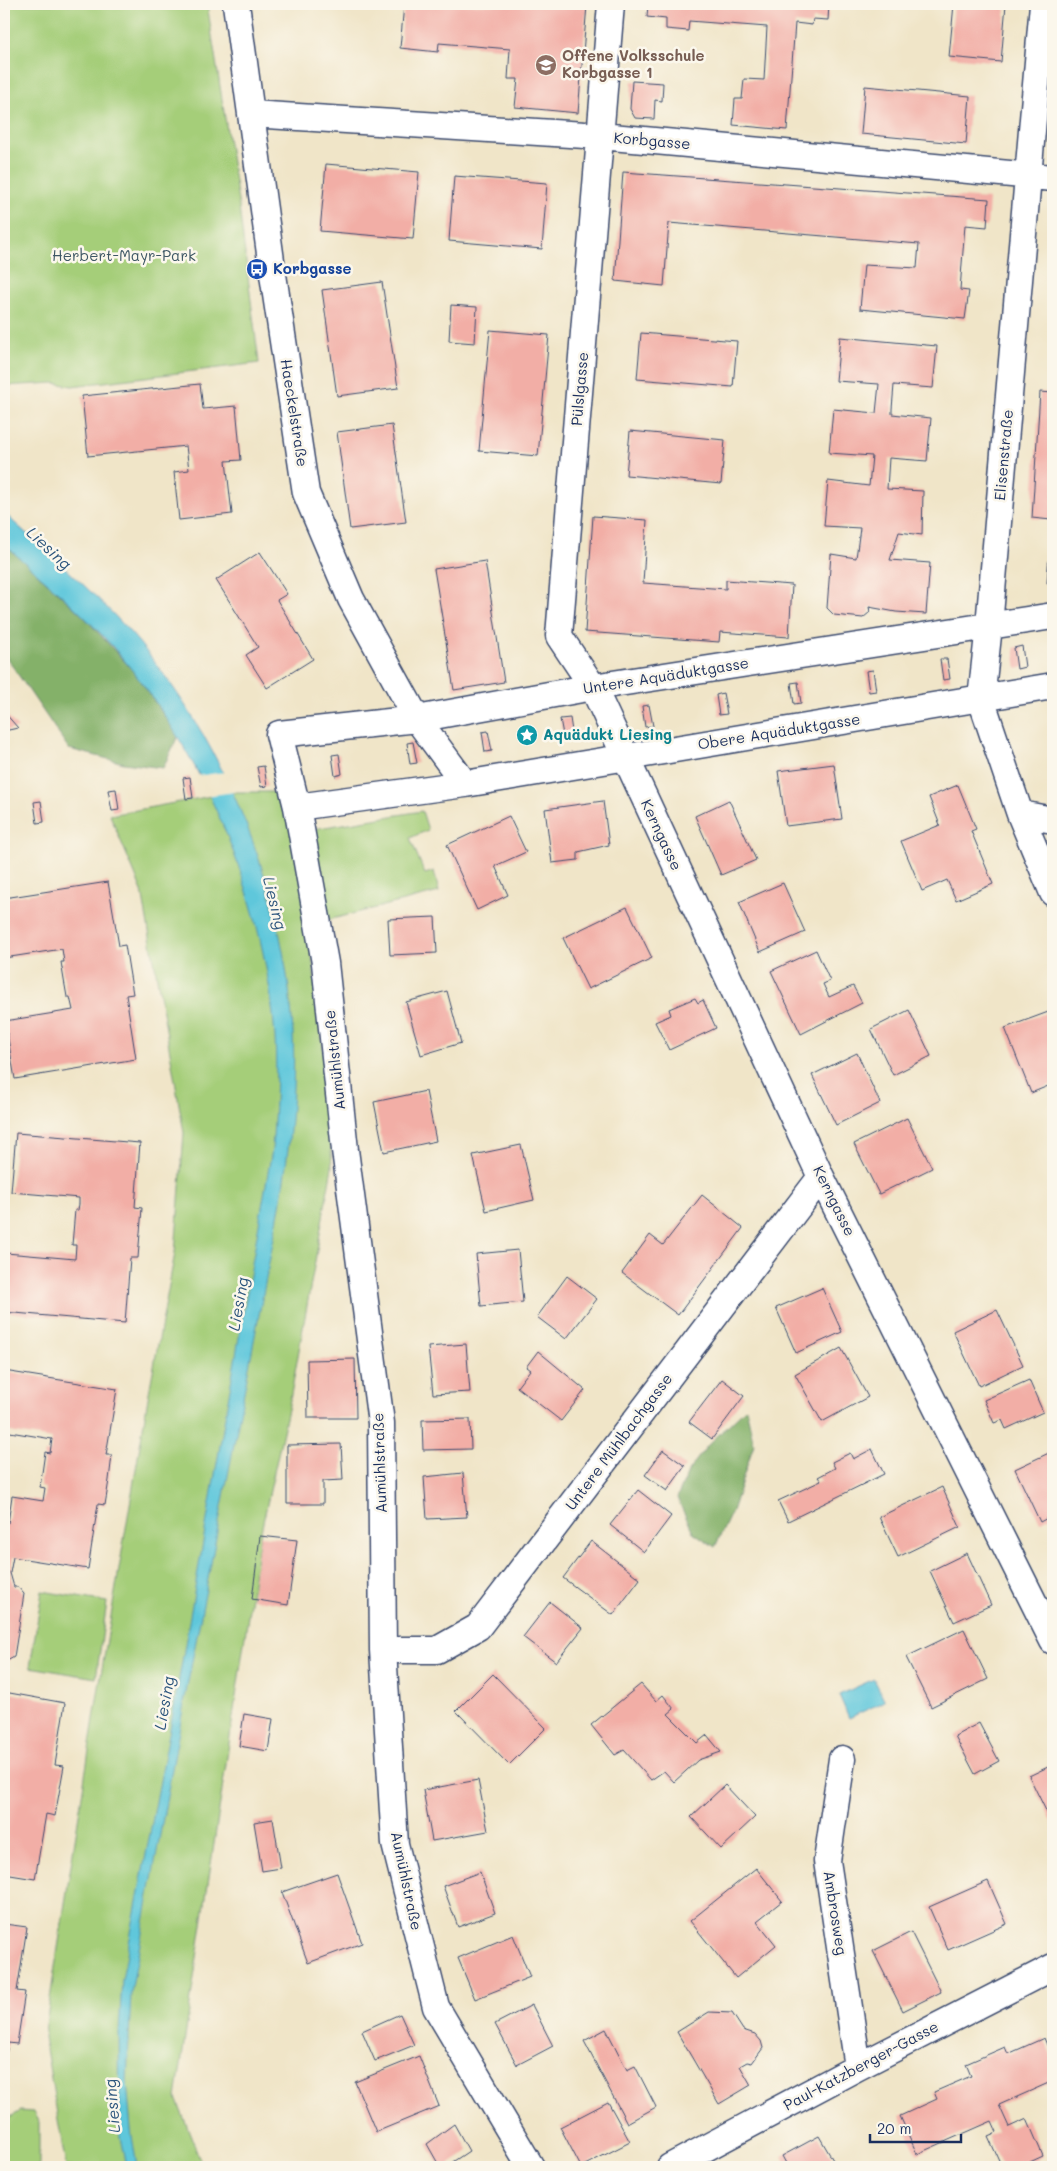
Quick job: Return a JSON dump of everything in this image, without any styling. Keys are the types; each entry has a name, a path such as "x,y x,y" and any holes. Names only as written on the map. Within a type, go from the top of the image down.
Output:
{"street":[{"name":"Haeckelstraße","path":"236,4 306,493 351,599 417,719 465,784"},
{"name":"Pülslgasse","path":"611,4 559,636 592,687 624,757"},
{"name":"Elisenstraße","path":"1043,4 1041,177 981,699 1020,814 1053,893"},
{"name":"Korbgasse","path":"251,114 601,136 1041,177"},
{"name":"Untere Aquäduktgasse","path":"279,734 417,719 592,687 1053,616"},
{"name":"Obere Aquäduktgasse","path":"296,807 465,784 1053,686"},
{"name":"Aumühlstraße","path":"279,734 296,807 325,963 344,1150 381,1423 383,1650 395,1844 436,2008 531,2167"},
{"name":"Kerngasse","path":"624,757 821,1177 1053,1641"},
{"path":"1020,814 1053,820"},
{"name":"Untere Mühlbachgasse","path":"383,1650 437,1650 478,1627 821,1177"},
{"name":"Ambrosweg","path":"842,1759 827,1861 858,2067"},
{"name":"Paul-Katzberger-Gasse","path":"670,2167 858,2067 1053,1967"}],"green space":[{"name":"Herbert-Mayr-Park","path":"4,4 207,4 239,207 259,363 72,386 54,383 4,386"},
{"path":"4,543 83,616 135,673 178,736 163,768 124,763 69,749 4,654"},
{"path":"233,792 292,792 326,1072 332,1167 290,1400 260,1536 176,2098 203,2167 66,2167 44,2037 99,1687 148,1398 175,1253 184,1133 142,891 110,815"},
{"path":"422,811 428,830 410,838 425,874 434,871 439,892 328,920 313,829"},
{"path":"746,1408 754,1444 732,1511 715,1547 693,1532 677,1498 689,1470 707,1446"},
{"path":"42,1591 107,1602 96,1678 30,1667"},
{"path":"21,2111 33,2112 39,2123 39,2167 4,2166 4,2121"}],"water":[{"name":"Liesing","path":"4,513 85,586 130,632 164,674 194,720 221,769 244,819 263,872 278,925 288,979 293,1033 294,1077 291,1120 280,1206 185,1698 131,1993 127,2081 131,2130 137,2167 127,2167 120,2132 119,2032 122,1980 173,1713 272,1150 276,1065 275,1037 270,989 260,940 247,893 231,845 189,755 163,713 114,648 53,587 4,543"},
{"path":"874,1679 885,1701 849,1718 839,1695"}],"pier":[{"path":"225,772 235,792 205,796 196,776"}],"building":[{"name":"Offene Volksschule Korbgasse 1","path":"404,4 587,5 578,113 515,107 518,79 508,79 510,49 439,43 438,52 400,48"},
{"path":"648,4 829,4 828,20 813,19 812,25 795,23 787,130 733,125 735,99 742,99 744,79 764,80 767,27 689,21 688,31 666,29 666,19 647,17"},
{"path":"954,4 1006,4 1001,62 949,57"},
{"path":"632,81 663,83 662,101 655,100 654,119 635,118 630,109"},
{"path":"865,86 970,96 966,144 861,134"},
{"path":"326,164 419,172 413,239 320,231"},
{"path":"623,172 989,199 987,227 965,225 960,290 969,291 965,319 860,309 864,265 917,268 919,244 669,223 664,286 615,281"},
{"path":"454,176 547,183 542,249 449,241"},
{"path":"382,282 398,388 337,396 322,290"},
{"path":"451,305 477,307 475,343 449,341"},
{"path":"490,330 549,335 538,456 479,451"},
{"path":"641,333 737,341 733,387 637,379"},
{"path":"840,337 937,346 933,388 894,385 892,414 931,418 927,461 889,458 887,489 923,491 922,535 899,532 890,560 930,563 926,614 896,612 869,607 870,612 863,618 834,615 827,608 831,554 856,558 860,528 824,526 828,481 869,486 872,456 829,453 833,409 876,413 879,384 836,381"},
{"path":"200,384 203,409 236,406 241,460 226,461 232,514 179,520 174,472 189,470 186,446 88,456 82,396"},
{"path":"1040,392 1053,393 1053,584 1047,583 1051,520 1032,518"},
{"path":"392,425 406,522 350,529 337,432"},
{"path":"630,431 725,440 721,484 626,475"},
{"path":"593,516 647,520 643,583 726,589 726,580 792,585 789,637 720,632 719,642 585,632"},
{"path":"260,552 287,594 277,600 313,659 267,688 246,655 258,647 216,580"},
{"path":"485,561 504,682 454,690 434,569"},
{"path":"1022,646 1025,667 1017,669 1014,648"},
{"path":"940,659 947,659 950,679 943,680"},
{"path":"873,670 876,691 869,692 866,671"},
{"path":"798,682 801,703 794,704 791,683"},
{"path":"723,693 727,714 719,715 716,695"},
{"path":"649,705 653,726 645,727 642,706"},
{"path":"4,712 18,728 4,731"},
{"path":"570,718 573,738 564,740 560,719"},
{"path":"488,731 492,751 485,752 482,732"},
{"path":"413,742 417,763 410,764 407,743"},
{"path":"339,754 342,774 335,776 332,755"},
{"path":"834,764 842,819 786,826 778,771"},
{"path":"264,766 267,786 261,787 257,767"},
{"path":"190,777 193,798 186,799 183,778"},
{"path":"958,785 976,829 971,831 993,884 956,900 947,880 922,891 901,841 940,825 929,797"},
{"path":"116,789 119,810 112,811 108,790"},
{"path":"729,800 756,860 721,875 695,816"},
{"path":"41,801 44,822 37,823 34,802"},
{"path":"603,801 609,845 578,852 578,860 552,863 545,809"},
{"path":"509,816 526,852 495,866 508,895 477,910 447,845"},
{"path":"108,882 119,946 125,945 133,994 126,995 136,1059 15,1079 5,1021 73,1010 70,997 67,997 61,962 64,962 62,949 4,958 4,898"},
{"path":"783,883 805,932 760,952 739,902"},
{"path":"627,907 652,958 588,989 563,938"},
{"path":"435,917 437,953 390,955 388,919"},
{"path":"816,950 830,981 823,984 829,997 853,986 862,1003 801,1034 771,971"},
{"path":"447,991 461,1043 421,1055 406,1002"},
{"path":"695,998 698,1003 703,1000 716,1028 669,1050 655,1022 671,1015 669,1009"},
{"path":"909,1010 931,1056 893,1075 871,1029"},
{"path":"1051,1011 1053,1017 1053,1084 1031,1093 1005,1028"},
{"path":"857,1053 880,1103 836,1125 812,1075"},
{"path":"426,1091 436,1141 384,1152 374,1102"},
{"path":"907,1118 932,1168 879,1194 854,1144"},
{"path":"16,1133 140,1143 135,1207 142,1208 138,1258 130,1258 125,1323 4,1312 6,1253 75,1259 76,1245 72,1245 75,1210 78,1210 79,1204 79,1198 11,1192"},
{"path":"521,1145 534,1200 486,1211 473,1155"},
{"path":"702,1195 743,1228 678,1315 622,1273 650,1235 663,1245"},
{"path":"518,1250 523,1302 481,1306 476,1254"},
{"path":"567,1276 597,1299 566,1339 537,1317"},
{"path":"822,1288 842,1332 796,1353 776,1308"},
{"path":"997,1310 1023,1365 979,1386 953,1331"},
{"path":"466,1344 470,1392 433,1394 428,1347"},
{"path":"841,1348 868,1397 822,1422 795,1374"},
{"path":"538,1351 585,1390 561,1421 517,1387 530,1370 526,1367"},
{"path":"355,1359 356,1418 308,1418 307,1360"},
{"path":"4,1371 117,1389 106,1455 112,1455 105,1505 98,1504 88,1569 13,1557 10,1573 14,1587 18,1587 24,1594 14,1657 7,1661 4,1661 4,1522 8,1523 12,1496 43,1501 45,1488 40,1487 45,1452 50,1453 52,1439 4,1431"},
{"path":"722,1379 744,1396 712,1439 689,1422"},
{"path":"1029,1380 1043,1412 1006,1429 1002,1420 994,1423 984,1400"},
{"path":"470,1419 471,1449 423,1450 422,1420"},
{"path":"341,1444 343,1480 323,1481 323,1504 287,1504 287,1445"},
{"path":"872,1449 884,1474 788,1521 778,1501 821,1481 818,1477 835,1468 832,1462 850,1453 853,1459"},
{"path":"663,1450 685,1466 667,1491 645,1475"},
{"path":"1053,1451 1053,1515 1040,1522 1015,1469"},
{"path":"463,1473 467,1517 427,1519 424,1477"},
{"path":"942,1487 960,1527 898,1557 879,1517"},
{"path":"638,1490 671,1516 644,1552 610,1525"},
{"path":"260,1536 297,1540 288,1605 252,1599"},
{"path":"591,1541 640,1579 613,1615 563,1578"},
{"path":"967,1553 991,1605 954,1622 930,1571"},
{"path":"550,1602 583,1628 556,1662 523,1637"},
{"path":"964,1629 988,1679 931,1707 906,1657"},
{"path":"493,1674 546,1728 509,1765 456,1711"},
{"path":"641,1684 656,1701 663,1695 674,1709 668,1714 697,1743 707,1735 721,1752 698,1760 674,1782 664,1771 651,1780 624,1750 615,1755 591,1725"},
{"path":"4,1692 65,1703 55,1765 64,1766 55,1816 46,1814 35,1879 4,1874"},
{"path":"244,1714 273,1719 268,1751 239,1746"},
{"path":"979,1723 999,1761 975,1774 955,1736"},
{"path":"1050,1766 1053,1772 1053,1825 1029,1776"},
{"path":"478,1780 488,1831 432,1841 423,1790"},
{"path":"725,1785 755,1817 721,1849 691,1817"},
{"path":"273,1819 281,1868 262,1871 254,1822"},
{"path":"756,1868 782,1901 757,1921 776,1945 736,1978 690,1921"},
{"path":"480,1872 495,1913 458,1927 443,1886"},
{"path":"337,1873 362,1943 308,1963 282,1892"},
{"path":"988,1881 1007,1924 948,1950 929,1907"},
{"path":"4,1924 27,1927 17,1991 25,1992 17,2044 8,2043 5,2062"},
{"path":"911,1932 941,1992 903,2011 873,1951"},
{"path":"513,1935 530,1977 475,1999 458,1958"},
{"path":"532,2005 553,2046 517,2065 495,2024"},
{"path":"709,2012 732,2013 743,2030 755,2034 761,2041 763,2048 752,2063 747,2062 740,2066 751,2085 719,2104 677,2032"},
{"path":"400,2014 414,2045 375,2061 362,2031"},
{"path":"606,2029 627,2070 635,2066 656,2107 627,2123 584,2041"},
{"path":"1044,2038 1053,2059 1053,2081 999,2105 1009,2127 1027,2119 1043,2156 1019,2167 1002,2167 988,2136 997,2132 992,2121 917,2154 900,2116 937,2099 934,2092 971,2076 966,2064 1005,2047 1008,2054"},
{"path":"419,2056 439,2106 376,2132 355,2082"},
{"path":"608,2102 630,2142 581,2167 560,2127"},
{"path":"454,2124 469,2151 445,2167 440,2167 427,2144"},
{"path":"819,2136 837,2167 788,2167 782,2156"}],"place":[{"name":"Offene Volksschule Korbgasse 1","path":"546,65"},
{"name":"Korbgasse","path":"257,269"},
{"name":"Aquädukt Liesing","path":"527,735"}]}
